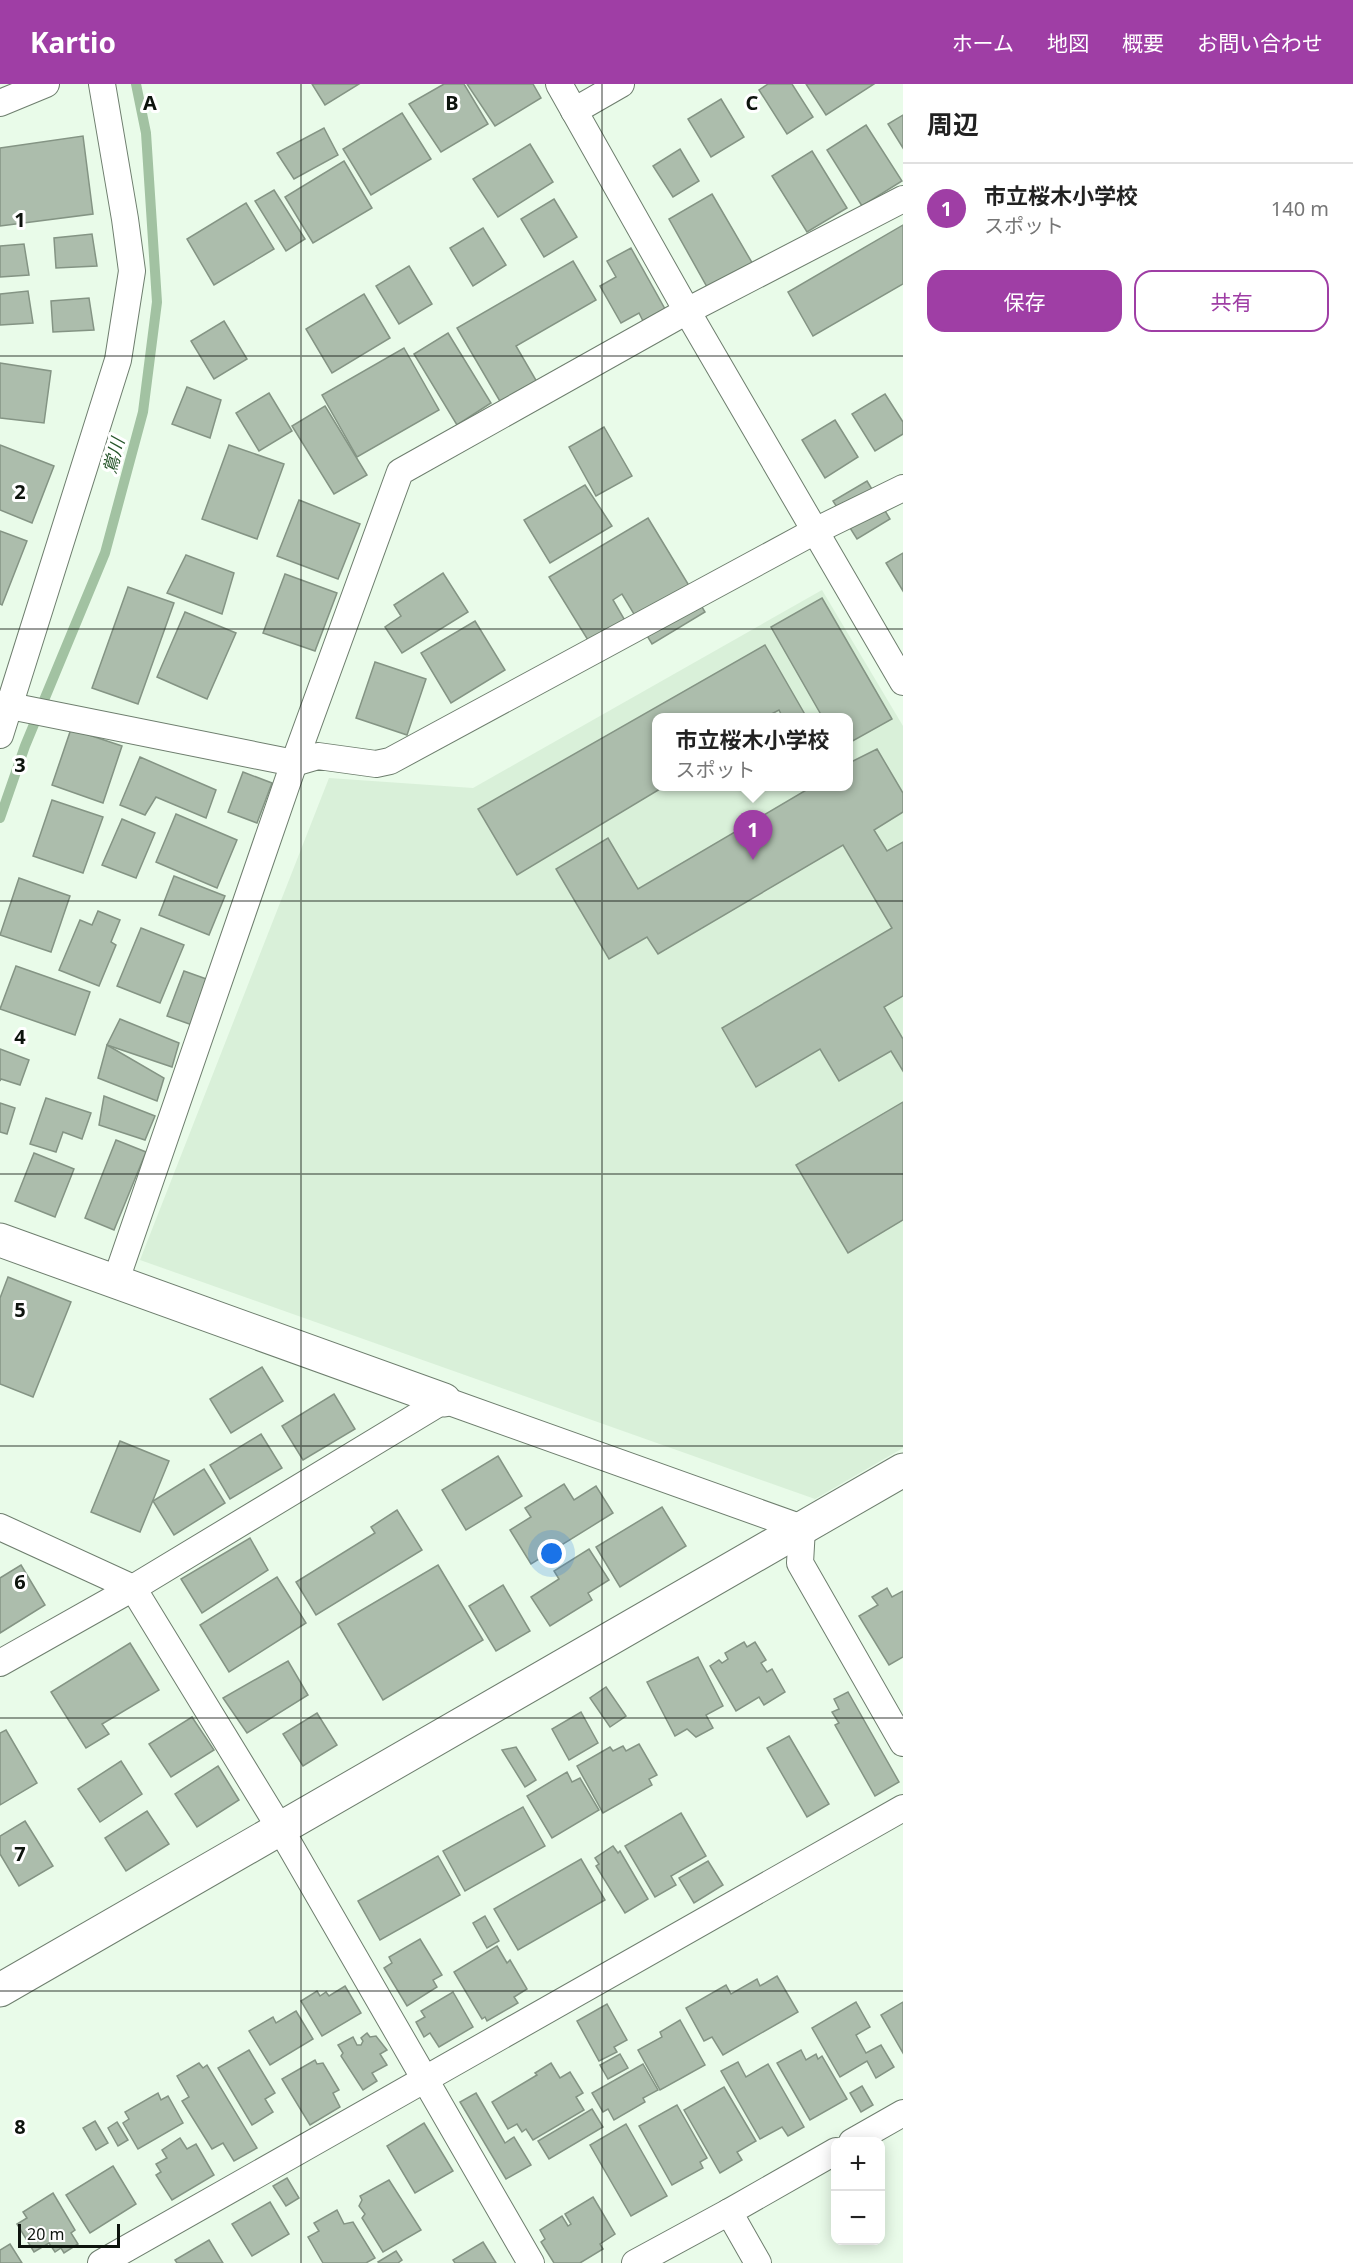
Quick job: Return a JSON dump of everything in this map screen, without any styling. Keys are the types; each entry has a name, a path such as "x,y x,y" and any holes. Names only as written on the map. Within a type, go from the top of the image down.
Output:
{"street":[{"path":"0,103 46,84"},
{"path":"0,735 5,705 118,360 132,271 102,84"},
{"path":"559,84 687,311 903,682"},
{"path":"574,111 621,84"},
{"path":"116,1280 294,763 400,472 687,311 903,199"},
{"path":"5,705 294,763 318,756 376,764 390,761 815,531 903,488"},
{"path":"0,1240 802,1528"},
{"path":"0,1663 133,1588 444,1400"},
{"path":"0,1990 903,1470"},
{"path":"0,1527 133,1588 281,1830 531,2263"},
{"path":"802,1528 800,1563 903,1743"},
{"path":"101,2263 903,1808"},
{"path":"861,2137 903,2113"},
{"path":"635,2263 831,2154"},
{"path":"729,2212 758,2263"}],"shaded area":[{"path":"822,590 903,726 903,1448 815,1499 140,1260 329,778 473,788"}],"building":[{"path":"312,84 359,84 325,105"},
{"path":"444,84 464,84 488,124 441,152 409,104"},
{"path":"467,84 533,84 541,98 495,126"},
{"path":"768,84 792,84 813,117 787,134 759,90"},
{"path":"806,84 874,84 826,115"},
{"path":"721,99 744,137 711,157 688,119"},
{"path":"402,113 431,159 371,195 343,149"},
{"path":"903,115 903,148 888,124"},
{"path":"866,125 902,181 862,206 827,150"},
{"path":"324,128 338,155 294,179 277,153"},
{"path":"83,136 93,214 0,226 0,148"},
{"path":"530,144 553,182 498,217 473,179"},
{"path":"680,149 699,181 673,197 653,166"},
{"path":"812,151 847,208 807,232 772,176"},
{"path":"344,161 372,208 313,243 285,197"},
{"path":"274,190 305,239 286,251 255,201"},
{"path":"712,194 761,278 716,303 669,219"},
{"path":"554,199 577,237 544,257 521,219"},
{"path":"246,203 274,249 214,285 187,239"},
{"path":"903,225 903,284 813,336 788,292"},
{"path":"483,228 506,265 473,286 450,248"},
{"path":"92,234 97,266 56,268 54,238"},
{"path":"24,244 29,275 0,277 0,246"},
{"path":"631,248 665,309 643,321 639,313 621,323 600,286 616,277 607,261"},
{"path":"573,261 596,300 516,346 537,382 501,403 457,328"},
{"path":"409,266 432,304 399,324 376,286"},
{"path":"28,291 33,323 0,325 0,294"},
{"path":"364,294 390,338 332,373 306,329"},
{"path":"89,298 94,330 53,332 51,301"},
{"path":"224,321 247,359 214,379 191,341"},
{"path":"448,333 491,403 457,425 414,354"},
{"path":"404,348 439,410 357,457 322,395"},
{"path":"0,363 51,371 44,423 0,418"},
{"path":"187,387 221,400 210,438 172,424"},
{"path":"269,393 292,431 259,451 236,413"},
{"path":"885,394 903,422 903,434 875,451 852,414"},
{"path":"325,406 367,475 334,494 292,426"},
{"path":"835,420 858,457 825,478 802,440"},
{"path":"604,427 632,476 596,496 569,447"},
{"path":"0,445 54,466 32,523 0,510"},
{"path":"229,445 284,464 257,539 202,519"},
{"path":"867,481 890,519 857,539 833,501"},
{"path":"585,485 612,526 550,563 524,520"},
{"path":"299,500 360,524 338,579 277,556"},
{"path":"648,518 705,612 652,644 622,594 613,600 627,624 591,645 549,577"},
{"path":"0,531 27,541 2,605 0,604"},
{"path":"903,553 903,591 886,563"},
{"path":"186,555 234,573 222,614 167,593"},
{"path":"443,573 468,612 402,653 385,627 401,616 394,605"},
{"path":"285,574 337,593 315,651 263,633"},
{"path":"128,587 174,603 138,704 92,688"},
{"path":"822,598 892,719 853,741 853,713 820,713 771,627"},
{"path":"185,612 236,633 207,699 157,677"},
{"path":"475,621 505,670 451,703 421,653"},
{"path":"765,645 804,713 780,713 779,710 773,713 652,713 652,791 657,791 517,875 478,809"},
{"path":"375,662 426,679 407,735 356,718"},
{"path":"71,729 122,746 103,803 52,785"},
{"path":"877,749 903,793 903,812 874,830 887,851 903,842 903,996 884,1007 903,1039 903,1071 891,1051 839,1081 820,1049 756,1087 722,1028 892,928 843,845 658,954 647,937 609,959 556,869 608,838 638,889 805,791 853,791 853,761"},
{"path":"140,757 216,790 206,818 156,797 145,815 120,805"},
{"path":"243,772 272,783 257,823 228,812"},
{"path":"52,800 103,817 83,873 33,856"},
{"path":"176,814 237,840 217,888 156,862"},
{"path":"122,819 155,833 136,878 102,865"},
{"path":"174,876 225,896 209,935 159,915"},
{"path":"19,878 70,896 51,952 0,935"},
{"path":"98,911 120,920 111,942 116,945 99,986 59,970 80,920 92,925"},
{"path":"141,928 184,945 160,1003 117,986"},
{"path":"16,966 90,992 75,1035 0,1009"},
{"path":"184,971 212,981 195,1026 167,1016"},
{"path":"120,1019 179,1043 172,1067 107,1045"},
{"path":"107,1045 164,1078 157,1101 98,1078"},
{"path":"0,1049 29,1060 20,1085 1,1079 0,1081"},
{"path":"104,1096 155,1116 145,1140 99,1125"},
{"path":"46,1098 91,1113 82,1139 63,1132 56,1152 30,1144"},
{"path":"903,1102 903,1220 848,1253 796,1165"},
{"path":"0,1103 15,1108 7,1134 0,1132"},
{"path":"116,1140 146,1152 114,1230 85,1218"},
{"path":"34,1153 74,1169 55,1217 15,1201"},
{"path":"8,1277 71,1302 33,1397 0,1384 0,1298"},
{"path":"262,1367 283,1401 231,1433 210,1399"},
{"path":"334,1394 355,1429 303,1460 282,1426"},
{"path":"261,1434 282,1468 230,1499 210,1465"},
{"path":"120,1441 169,1461 140,1532 91,1512"},
{"path":"498,1456 522,1496 466,1530 442,1490"},
{"path":"204,1469 225,1503 174,1535 153,1501"},
{"path":"564,1484 574,1500 596,1486 613,1513 531,1564 510,1530 531,1517 525,1508"},
{"path":"662,1507 686,1546 620,1587 596,1547"},
{"path":"397,1510 422,1550 316,1615 296,1582 375,1533 371,1527"},
{"path":"250,1538 268,1570 202,1613 181,1579"},
{"path":"589,1549 609,1580 588,1593 592,1600 550,1626 531,1597 559,1579 554,1571"},
{"path":"21,1565 45,1605 0,1633 0,1578"},
{"path":"438,1565 483,1640 383,1700 338,1624"},
{"path":"277,1577 306,1623 229,1672 200,1625"},
{"path":"503,1585 530,1631 496,1651 469,1606"},
{"path":"887,1588 892,1597 903,1591 903,1657 889,1665 859,1616 878,1605 872,1597"},
{"path":"744,1642 747,1647 755,1642 766,1660 761,1663 767,1672 772,1669 785,1692 764,1705 759,1697 736,1711 710,1666 719,1660 722,1663 728,1659 725,1653"},
{"path":"130,1643 159,1690 102,1724 109,1734 86,1748 51,1692"},
{"path":"698,1657 723,1706 706,1715 713,1728 696,1737 687,1729 675,1736 647,1682"},
{"path":"288,1661 308,1695 247,1733 223,1698"},
{"path":"606,1687 626,1716 610,1727 590,1698"},
{"path":"848,1692 899,1782 875,1796 835,1725 839,1723 832,1712 839,1709 834,1699"},
{"path":"581,1712 598,1743 569,1760 552,1729"},
{"path":"317,1713 337,1745 303,1766 283,1734"},
{"path":"192,1717 214,1750 171,1777 149,1744"},
{"path":"6,1730 37,1783 0,1805 0,1733"},
{"path":"789,1736 829,1804 807,1817 767,1748"},
{"path":"639,1744 657,1775 649,1779 652,1785 603,1813 577,1766 610,1747 613,1751 623,1746 626,1751"},
{"path":"516,1747 536,1780 525,1787 502,1750"},
{"path":"121,1761 142,1794 100,1822 78,1789"},
{"path":"218,1766 239,1800 197,1827 175,1794"},
{"path":"567,1772 572,1782 580,1778 599,1810 552,1838 527,1796"},
{"path":"523,1807 545,1846 465,1891 443,1851"},
{"path":"147,1811 169,1844 126,1871 105,1838"},
{"path":"681,1813 706,1856 671,1876 676,1885 655,1897 625,1846"},
{"path":"25,1821 53,1866 19,1886 0,1854 0,1836"},
{"path":"613,1846 618,1853 620,1851 648,1899 625,1913 596,1866 599,1864 595,1858"},
{"path":"438,1856 460,1895 380,1940 358,1901"},
{"path":"581,1859 605,1900 518,1950 494,1909"},
{"path":"708,1861 723,1885 694,1903 679,1878"},
{"path":"485,1916 499,1941 487,1948 473,1923"},
{"path":"420,1939 442,1975 433,1980 437,1987 407,2006 384,1968 392,1963 389,1957"},
{"path":"497,1946 507,1963 510,1960 527,1989 514,1997 518,2003 487,2021 485,2017 482,2019 454,1972"},
{"path":"777,1976 798,2012 723,2055 712,2037 704,2041 686,2008 726,1985 731,1994 757,1979 760,1986"},
{"path":"345,1986 361,2013 322,2036 301,2001 317,1991 320,1996 326,1992 329,1996"},
{"path":"453,1992 473,2027 439,2047 430,2033 424,2037 416,2022 425,2017 421,2011"},
{"path":"856,2002 870,2027 856,2035 866,2053 881,2045 894,2067 876,2078 867,2061 840,2077 812,2028"},
{"path":"903,2002 903,2053 881,2015"},
{"path":"607,2004 627,2040 614,2047 617,2052 599,2061 577,2021"},
{"path":"296,2011 313,2039 270,2065 249,2031 273,2017 276,2023"},
{"path":"680,2020 705,2065 660,2090 638,2050 662,2037 660,2032"},
{"path":"367,2033 370,2037 376,2036 387,2050 380,2054 387,2065 372,2073 377,2081 363,2090 341,2056 343,2053 338,2045 353,2037 357,2045 361,2045 363,2041 361,2038"},
{"path":"249,2050 275,2093 265,2099 273,2112 252,2125 218,2068"},
{"path":"801,2050 806,2060 816,2054 818,2059 822,2056 847,2099 810,2120 777,2063"},
{"path":"620,2054 628,2068 608,2079 600,2065"},
{"path":"315,2060 317,2064 323,2063 339,2090 333,2093 340,2107 310,2125 282,2079"},
{"path":"738,2062 746,2077 768,2064 804,2127 788,2136 782,2127 760,2139 721,2071"},
{"path":"199,2063 203,2068 207,2065 257,2148 234,2161 223,2143 212,2149 182,2101 189,2097 177,2076"},
{"path":"551,2063 560,2078 570,2072 583,2093 576,2097 584,2110 533,2140 526,2129 522,2132 517,2124 508,2129 492,2102 537,2075 535,2073"},
{"path":"643,2064 658,2090 643,2098 645,2102 614,2120 608,2109 603,2112 592,2093"},
{"path":"862,2086 873,2105 861,2112 850,2093"},
{"path":"724,2087 756,2141 737,2152 742,2160 720,2173 684,2110"},
{"path":"158,2093 161,2100 168,2096 183,2123 138,2149 123,2123 129,2119 125,2112"},
{"path":"476,2093 505,2143 514,2137 531,2165 506,2179 460,2102"},
{"path":"677,2105 707,2158 700,2162 703,2168 672,2185 639,2126"},
{"path":"592,2109 603,2127 549,2159 538,2141"},
{"path":"95,2121 108,2143 96,2150 83,2128"},
{"path":"117,2122 128,2140 118,2146 108,2128"},
{"path":"424,2123 453,2171 415,2193 387,2146"},
{"path":"626,2124 667,2196 631,2216 590,2145"},
{"path":"180,2138 187,2149 196,2144 214,2175 172,2200 156,2175 161,2172 156,2164 167,2158 162,2150"},
{"path":"113,2166 136,2204 90,2233 66,2195"},
{"path":"287,2178 299,2198 286,2206 273,2186"},
{"path":"389,2180 421,2230 383,2252 362,2218 365,2214 359,2206 362,2200 360,2196"},
{"path":"53,2193 75,2230 71,2233 78,2244 64,2253 61,2248 55,2252 49,2243 34,2252 17,2224 27,2218 23,2212"},
{"path":"593,2197 615,2234 600,2244 603,2249 580,2263 554,2263 541,2242 545,2239 540,2230 562,2216 568,2226 571,2224 565,2214"},
{"path":"270,2202 289,2234 252,2256 232,2224"},
{"path":"337,2210 344,2224 353,2222 375,2258 366,2263 323,2263 308,2237 319,2231 314,2223"},
{"path":"209,2240 223,2263 177,2263 175,2260"},
{"path":"483,2242 496,2263 455,2263 453,2260"},
{"path":"10,2244 22,2263 0,2263 0,2250"},
{"path":"396,2251 402,2260 398,2263 378,2262"}],"waterway":[{"name":"鴬川","path":"0,818 25,746 105,553 143,412 157,302 146,133 136,84"}],"place":[{"name":"市立桜木小学校","path":"753,860"}]}
